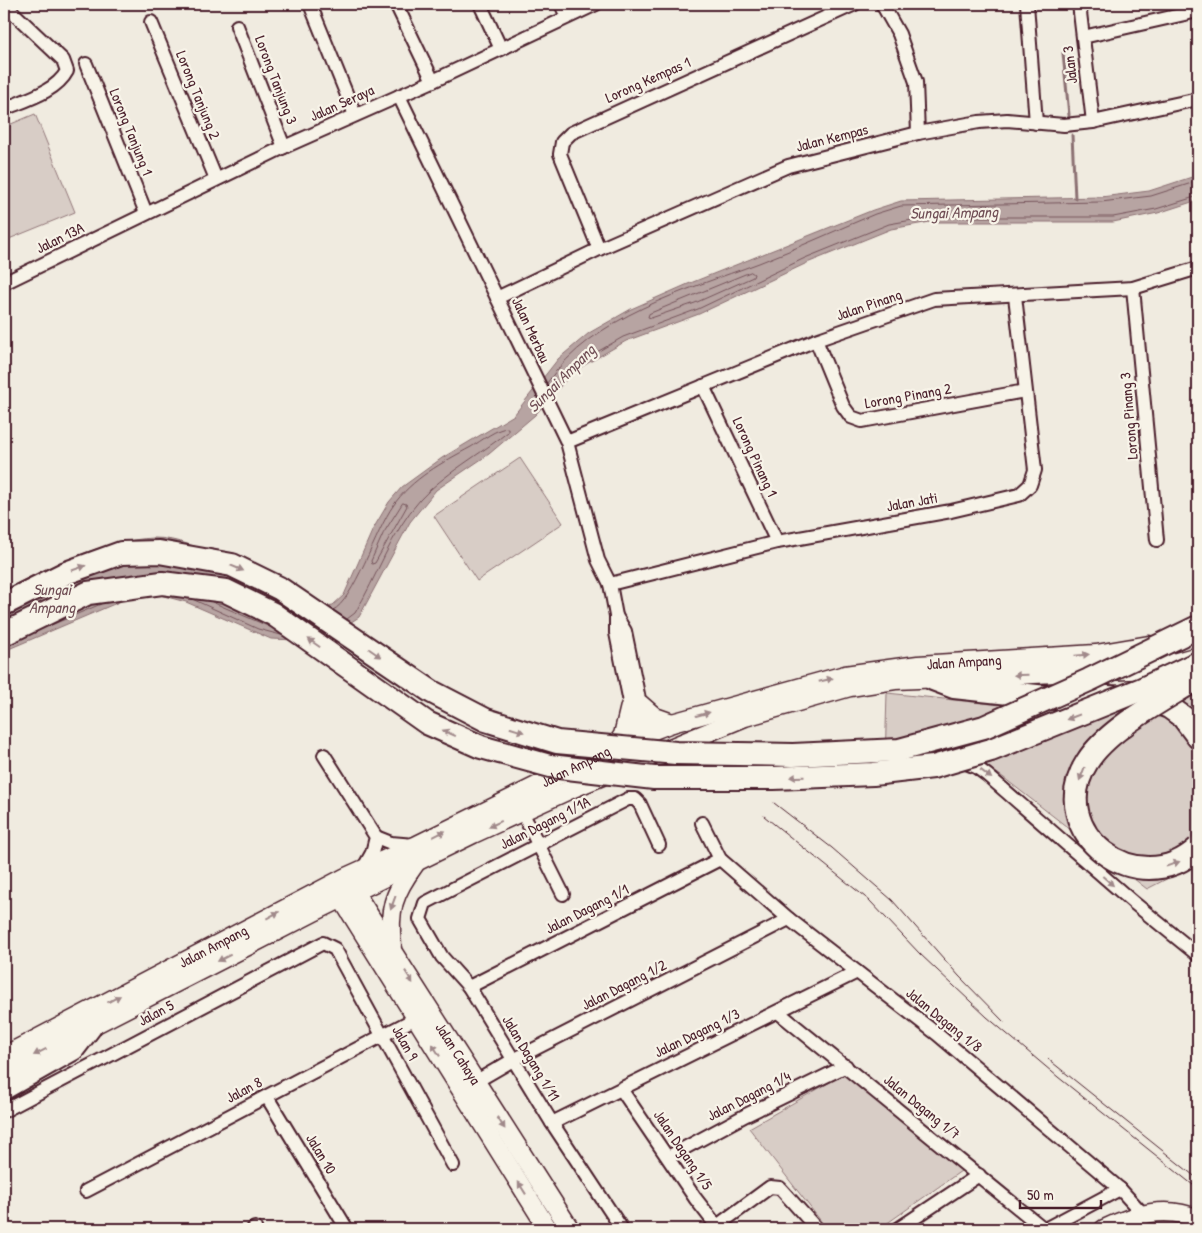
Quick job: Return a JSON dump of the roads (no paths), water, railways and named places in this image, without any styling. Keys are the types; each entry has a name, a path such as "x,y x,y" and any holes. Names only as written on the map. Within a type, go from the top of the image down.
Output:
{"highway":[{"path":"4,604 66,573 122,554 159,552 232,565 279,588 432,692 486,720 557,742 676,753 793,755 899,750 984,727 1089,680 1198,627"},
{"path":"4,634 50,610 96,592 162,583 226,591 273,614 427,723 454,735 512,758 550,766 654,778 774,778 873,774 933,766 1017,740 1142,690 1197,663"},
{"path":"1197,663 1096,749 1086,763 1079,778 1077,800 1079,816 1084,830 1095,846 1108,857 1123,864 1138,869 1160,868 1178,864 1198,848"},
{"path":"933,679 954,687 1066,699 1145,698 1169,707 1183,718 1198,737"},
{"path":"4,1088 73,1049 79,1027"}],"main road":[{"name":"Jalan Ampang","path":"4,1071 79,1027 344,888 416,854 615,747 672,723 845,676 918,665 1096,654 1198,634"},
{"name":"Jalan Ampang","path":"4,1056 79,1027 314,912 344,888 363,869 416,854 522,812 571,789 642,762 667,749 745,717 850,687 895,680 1152,669 1197,663"},
{"path":"615,747 623,735 635,705 655,717 672,723"},
{"path":"571,789 593,768 635,748 640,735 649,745 667,749"},
{"path":"392,951 390,911 402,881 416,854"},
{"name":"Jalan Cahaya","path":"344,888 359,927 548,1229"},
{"name":"Jalan Cahaya","path":"344,888 392,951 570,1229"},
{"path":"314,912 342,918 359,927"},
{"path":"1104,1229 1142,1213 1166,1212 1185,1214 1198,1219"}],"street":[{"path":"4,4 63,60 66,71 62,81 39,94 4,109"},
{"path":"310,4 355,115"},
{"path":"396,4 433,81"},
{"path":"480,4 501,49"},
{"path":"561,4 567,17"},
{"name":"Jalan Seraya","path":"103,235 284,147 433,81 596,4"},
{"name":"Lorong Kempas 1","path":"599,249 560,154 562,142 571,133 855,4"},
{"path":"882,4 899,34 916,82 918,132"},
{"path":"1027,4 1036,123"},
{"name":"Jalan 3","path":"1079,4 1093,122"},
{"path":"1083,37 1198,11"},
{"name":"Lorong Tanjung 2","path":"151,22 216,179"},
{"name":"Lorong Tanjung 3","path":"237,26 284,147"},
{"name":"Lorong Tanjung 1","path":"86,64 146,213"},
{"name":"Jalan Merbau","path":"399,96 564,438 598,560 610,584 616,616 625,631 635,705 635,727 640,735"},
{"name":"Jalan Kempas","path":"497,298 599,249 788,166 918,132 979,122 1007,120 1064,125 1093,122 1198,99"},
{"name":"Jalan 13A","path":"4,283 103,235"},
{"name":"Jalan Pinang","path":"564,438 618,423 816,340 934,299 1133,288 1198,268"},
{"name":"Lorong Pinang 3","path":"1133,288 1157,540"},
{"name":"Jalan Jati","path":"610,584 777,542 951,511 1019,495 1030,485 1035,470 1015,296"},
{"name":"Lorong Pinang 2","path":"816,340 843,406 851,417 862,421 1025,391"},
{"name":"Lorong Pinang 1","path":"703,386 777,542"},
{"path":"324,755 376,837 416,854"},
{"path":"836,770 965,761 976,767 1134,903 1198,955"},
{"name":"Jalan Dagang 1/1A","path":"424,903 611,807 635,799 640,804 659,845"},
{"path":"522,812 563,894"},
{"path":"702,823 720,859"},
{"path":"363,869 372,853 376,837"},
{"name":"Jalan Dagang 1/8","path":"720,859 789,918 937,1034 1120,1189 1142,1213"},
{"name":"Jalan Dagang 1/1","path":"469,987 720,859"},
{"name":"Jalan Dagang 1/11","path":"424,903 420,919 442,957 469,987 552,1123 622,1229"},
{"name":"Jalan Dagang 1/2","path":"475,1082 513,1060 789,918"},
{"name":"Jalan 9","path":"323,944 335,949 453,1165"},
{"name":"Jalan 5","path":"4,1111 323,944"},
{"name":"Jalan Dagang 1/3","path":"552,1123 858,972"},
{"name":"Jalan Dagang 1/7","path":"778,1012 1045,1229"},
{"name":"Jalan 8","path":"86,1191 416,1018"},
{"name":"Jalan Dagang 1/4","path":"668,1157 746,1115 846,1066"},
{"name":"Jalan Dagang 1/5","path":"621,1089 718,1228"},
{"name":"Jalan 10","path":"267,1097 348,1229"},
{"path":"898,1229 979,1175"},
{"path":"718,1228 770,1187 780,1188 817,1229"},
{"path":"1045,1229 1120,1189"}],"water":[{"name":"Sungai Ampang","path":"1198,175 1198,200 1158,213 1113,222 930,222 891,229 807,263 699,314 626,341 581,367 566,380 535,415 489,454 436,490 410,522 359,617 322,641 271,639 186,602 156,594 126,599 4,651 4,590 76,556 134,540 154,538 191,545 213,553 317,604 333,605 344,595 373,529 389,502 402,487 442,458 514,415 558,359 589,333 631,309 688,284 873,210 901,201 1101,197 1149,191"}],"waterway":[{"path":"1063,53 1069,115"},
{"path":"1072,135 1075,198"}],"tram line":[{"path":"774,803 832,848 892,900 959,976 1004,1022"},
{"path":"764,816 870,901 920,954 987,1017 1058,1077 1198,1189"},
{"path":"1048,1059 1198,1179"}]}
